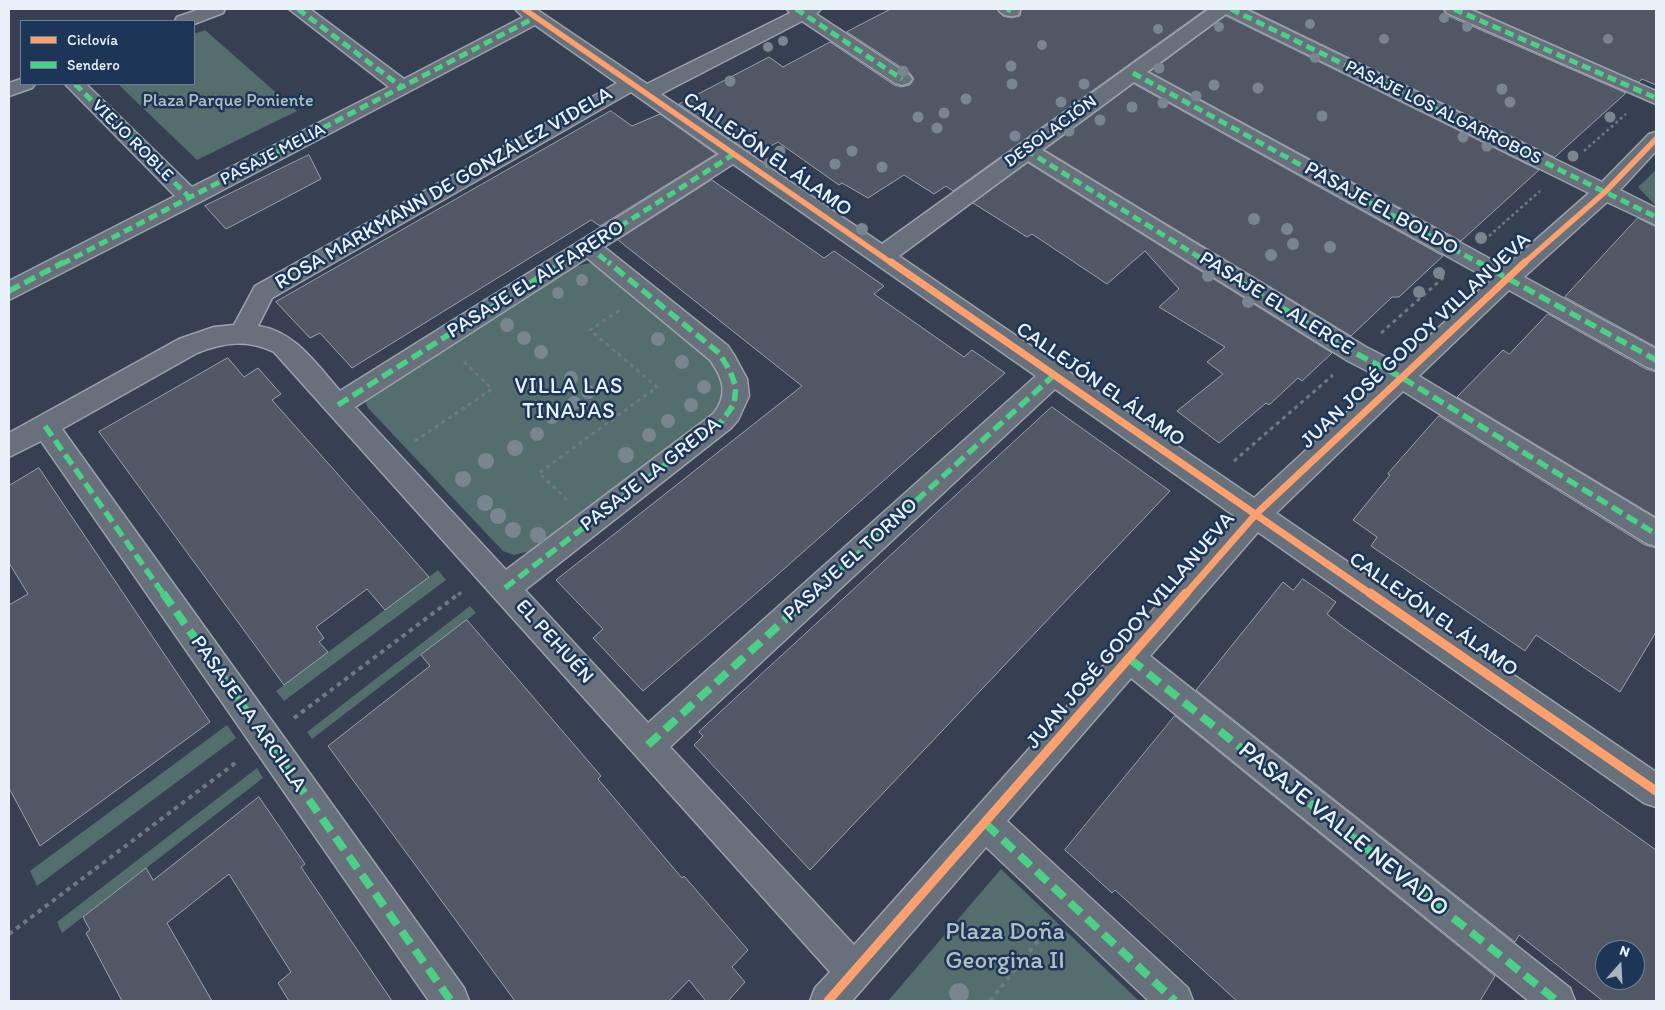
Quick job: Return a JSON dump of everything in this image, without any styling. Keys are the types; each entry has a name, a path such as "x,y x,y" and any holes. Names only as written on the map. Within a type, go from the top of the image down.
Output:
{"street":[{"path":"187,20 216,9"},
{"path":"298,9 403,88"},
{"name":"DESOLACIÓN","path":"882,256 1221,9"},
{"name":"PASAJE LOS ALGARROBOS","path":"1231,9 1656,217"},
{"path":"1454,9 1652,96"},
{"path":"804,10 902,79"},
{"name":"ROSA MARKMANN DE GONZÁLEZ VIDELA","path":"242,333 263,292 639,88 804,10"},
{"name":"PASAJE MELIA","path":"9,291 403,88 529,11"},
{"name":"CALLEJÓN EL ÁLAMO","path":"529,11 1656,791"},
{"name":"PASAJE EL BOLDO","path":"1133,73 1656,360"},
{"path":"9,90 22,85"},
{"name":"VIEJO ROBLE","path":"76,85 190,198"},
{"name":"JUAN JOSÉ GODOY VILLANUEVA","path":"828,1001 986,824 1256,514 1506,278 1605,192 1656,139"},
{"name":"PASAJE EL ALERCE","path":"1026,150 1357,354 1401,377 1656,534"},
{"name":"PASAJE EL ALFARERO","path":"338,405 734,154"},
{"name":"PASAJE LA GREDA","path":"504,588 722,421 732,411 736,398 736,382 730,368 719,353 588,246"},
{"path":"9,446 188,346 214,336 242,333"},
{"name":"EL PEHUÉN","path":"242,333 264,336 283,345 854,972"},
{"name":"PASAJE EL TORNO","path":"648,746 1054,375"},
{"name":"PASAJE LA ARCILLA","path":"45,426 450,1001"},
{"name":"PASAJE VALLE NEVADO","path":"1130,659 1557,1001"},
{"path":"986,824 1175,1001"}],"path":[{"path":"1210,482 1562,171 1652,96"},
{"path":"590,522 539,473 657,387 590,330 645,292"},
{"path":"388,460 492,389 440,340"},
{"path":"990,1001 1069,902"}],"green space":[{"name":"Plaza Parque Poniente","path":"205,30 297,111 197,160 119,85 195,85 195,34"},
{"path":"1656,170 1656,206 1638,187"},
{"path":"590,263 607,269 713,357 729,387 718,413 538,549 514,555 503,551 368,408 365,401 572,267"},
{"path":"438,570 446,580 284,701 276,691"},
{"path":"470,606 476,613 312,739 307,732"},
{"path":"227,725 236,738 37,886 30,871"},
{"path":"257,768 263,778 62,933 57,922"},
{"name":"Plaza Doña Georgina II","path":"1001,869 1139,1001 888,1001"}],"building":[{"path":"891,9 996,9 1003,16 1012,18 1020,16 1021,9 1206,9 953,191 946,186 934,194 904,175 868,198 842,183 839,185 778,142 754,155 679,104 769,57 783,67 830,42 894,85 901,87 910,85 914,79 910,73 847,32"},
{"path":"1249,9 1443,9 1446,15 1626,93 1555,157"},
{"path":"1473,9 1656,9 1656,85 1642,79 1639,82"},
{"path":"1226,16 1539,170 1461,241 1150,72"},
{"path":"1134,84 1443,256 1399,297 1392,297 1351,336 1045,150"},
{"path":"611,111 632,126 660,114 716,154 600,226 591,220 352,368 320,333 310,338 276,302"},
{"path":"309,155 321,179 226,229 205,206"},
{"path":"1028,163 1332,353 1302,381 1298,378 1269,405 1266,403 1219,443 1177,411 1223,374 1207,362 1225,347 1159,307 1179,289 1145,251 1107,284 1032,234 1027,237 973,203"},
{"path":"712,180 824,258 834,251 884,286 874,294 964,357 972,350 1005,373 643,691 593,638 603,629 556,580 802,386 618,240"},
{"path":"1638,218 1656,227 1656,347 1565,297"},
{"path":"1548,314 1646,369 1656,372 1656,517 1457,397 1503,350 1509,354"},
{"path":"228,358 244,377 258,368 281,394 272,400 429,577 385,610 367,589 316,627 324,638 319,642 328,652 284,685 99,432"},
{"path":"1052,407 1170,491 810,870 694,745 703,736 699,732"},
{"path":"1439,416 1645,545 1656,548 1656,632 1620,692 1536,635 1525,651 1371,546 1377,537 1353,520 1390,475 1388,474"},
{"path":"39,468 210,722 40,846 9,788 9,605 28,594 9,563 9,486"},
{"path":"1303,579 1336,602 1327,614 1342,626 1656,850 1656,1001 1603,1001 1519,935 1515,942 1196,690 1283,582 1293,590"},
{"path":"467,620 601,776 598,779 682,878 684,876 748,950 732,967 745,982 728,1001 706,1001 689,980 669,1001 515,1001 328,746 430,666 421,655"},
{"path":"1175,716 1495,976 1480,1001 1237,1001 1115,890 1112,893 1065,850"},
{"path":"259,797 305,864 301,867 392,1001 289,1001 278,983 291,972 229,874 167,923 212,1001 122,1001 86,933 90,930 83,917 146,868 153,880"}],"marked path":[{"path":"298,9 403,88"},
{"path":"796,9 902,79"},
{"path":"1007,9 1011,11"},
{"path":"1231,9 1656,217"},
{"path":"1454,9 1656,98"},
{"path":"9,291 403,88 536,17"},
{"path":"1133,73 1656,360"},
{"path":"76,85 190,198"},
{"path":"1026,150 1357,354 1401,377 1656,534"},
{"path":"338,405 734,154"},
{"path":"505,588 722,421 734,404 736,396 734,379 719,353 588,246"},
{"path":"648,745 1054,375"},
{"path":"45,426 451,1001"},
{"path":"1130,659 1557,1001"},
{"path":"986,824 1175,1001"}],"cycle path":[{"path":"524,9 1656,791"},
{"path":"828,1001 1256,514 1507,278 1605,192 1656,139"}],"district":[{"name":"VILLA LAS TINAJAS","path":"569,400"}]}
